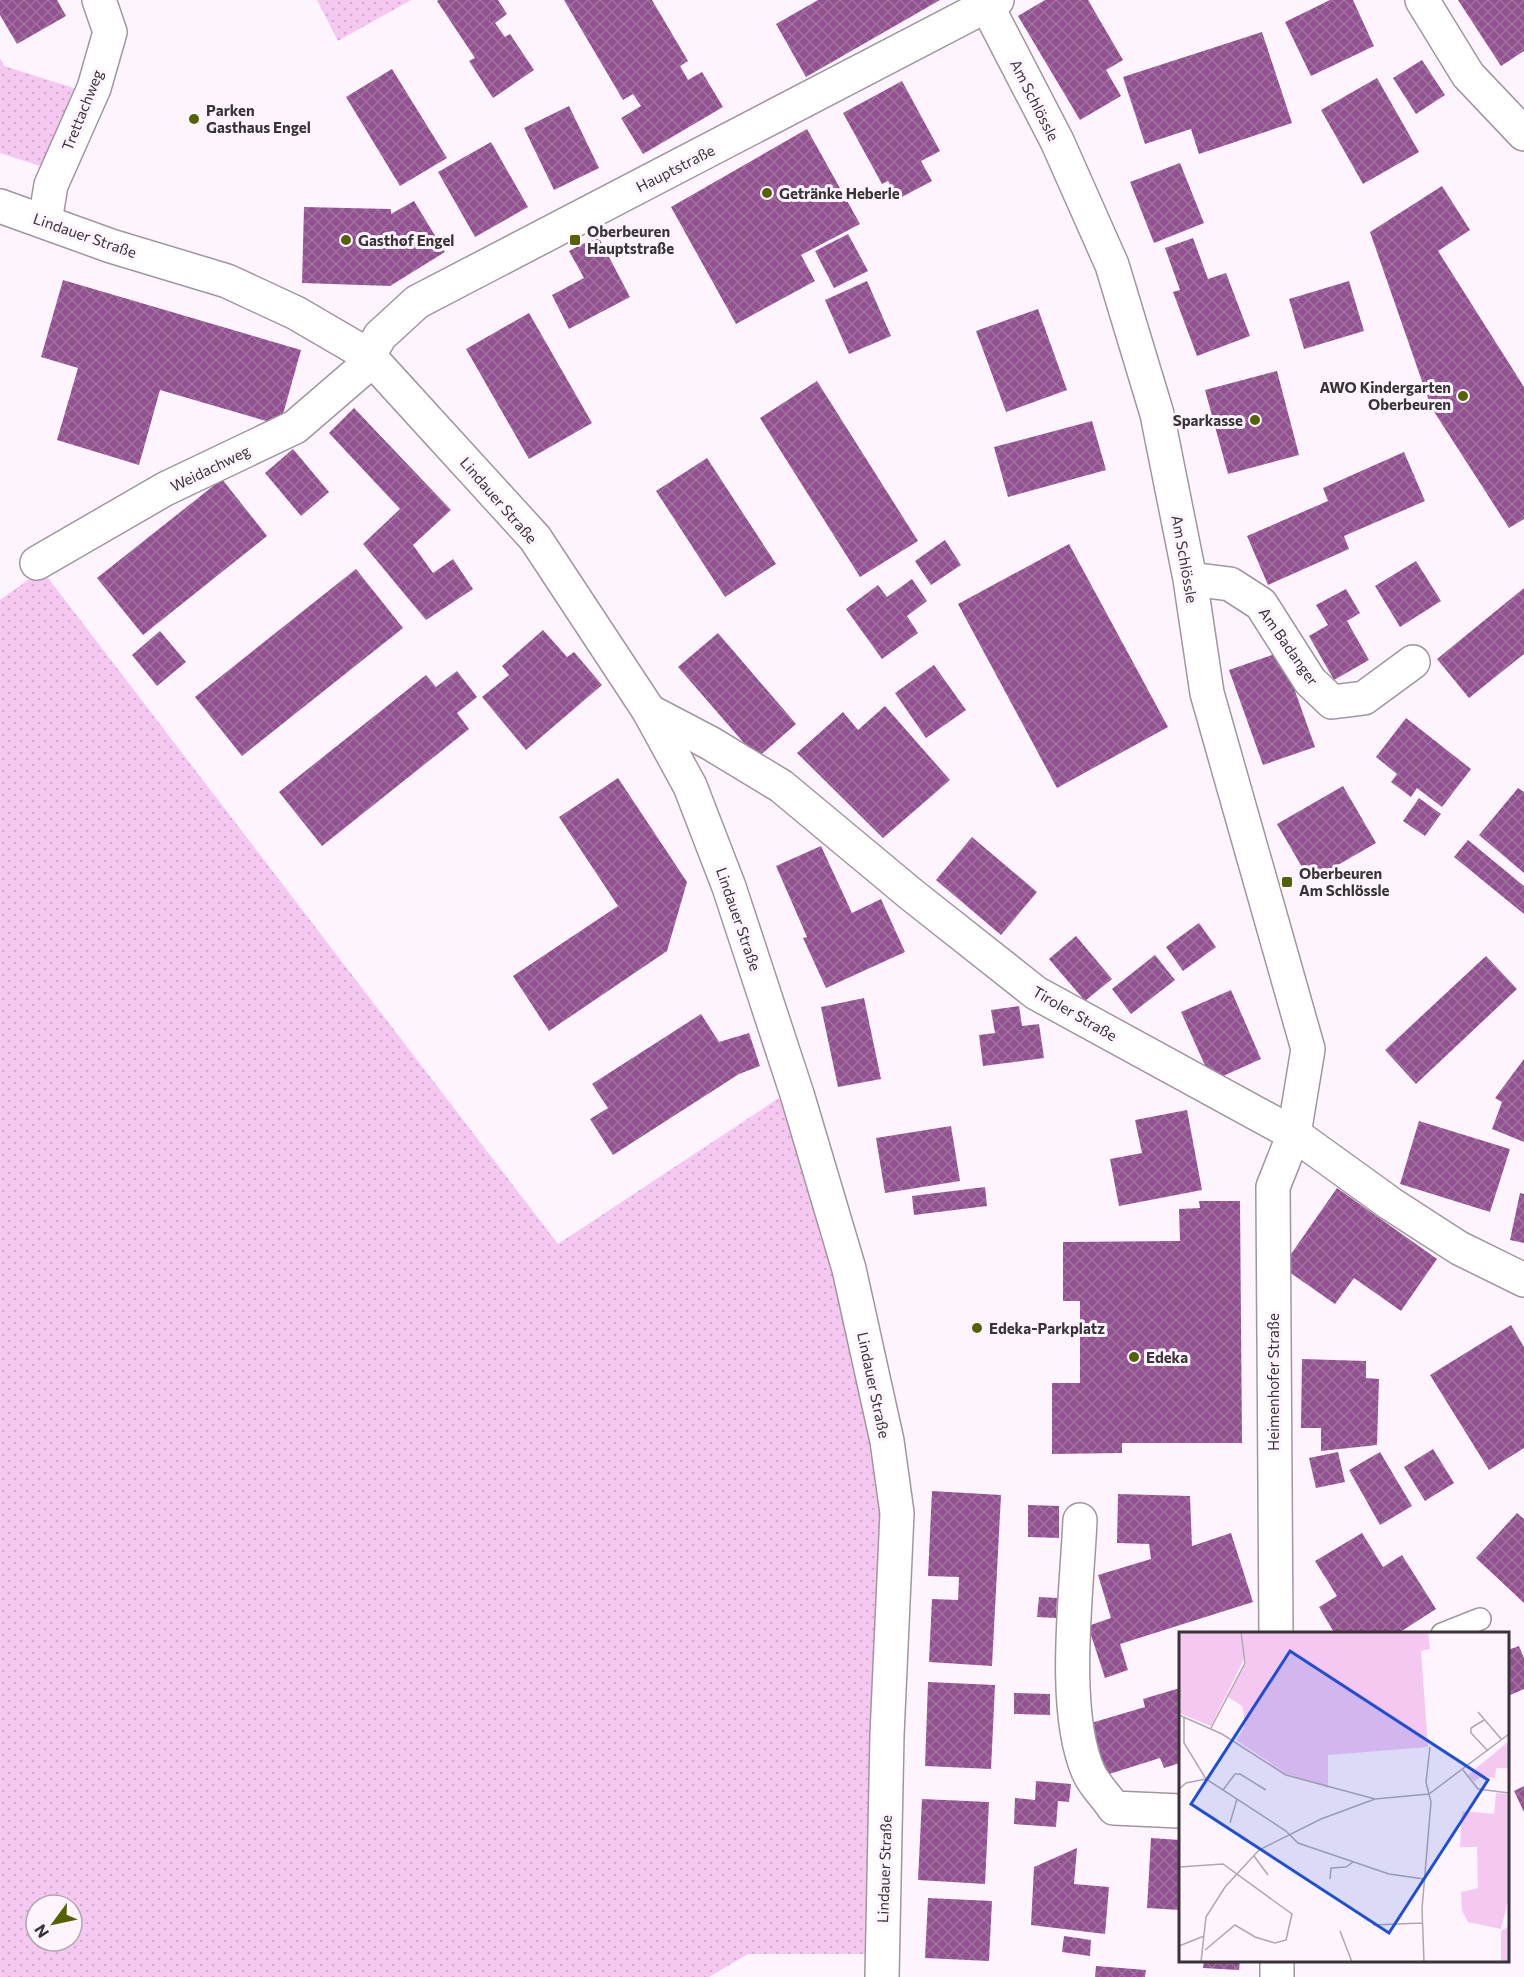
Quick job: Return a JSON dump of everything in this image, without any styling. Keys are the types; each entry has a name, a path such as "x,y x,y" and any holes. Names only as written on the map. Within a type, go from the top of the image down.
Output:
{"street":[{"name":"Trettachweg","path":"45,221 51,185 94,88 110,32 99,0"},
{"path":"1422,0 1468,75 1524,134"},
{"name":"Hauptstraße","path":"368,355 380,336 417,302 992,3"},
{"name":"Am Schlössle","path":"992,3 1112,265 1157,414 1190,579 1207,693 1308,1049 1294,1134"},
{"name":"Lindauer Straße","path":"0,206 111,246 226,281 296,313 368,355 535,538 649,711 690,786 725,877 797,1094 849,1269 887,1441 897,1513 887,1747 882,1977"},
{"name":"Weidachweg","path":"37,563 165,489 295,427 360,371 368,355"},
{"name":"Am Badanger","path":"1190,579 1230,584 1261,604 1310,681 1332,702 1364,698 1413,662"},
{"name":"Tiroler Straße","path":"649,711 710,743 781,786 912,895 1036,993 1294,1134 1391,1204 1459,1248 1524,1280"},
{"name":"Heimenhofer Straße","path":"1275,1632 1273,1187 1294,1134"},
{"path":"1080,1520 1074,1683 1076,1734 1088,1773 1114,1808 1179,1811"}],"lane":[{"path":"1447,1632 1480,1619"}],"shaded area":[{"path":"317,0 411,0 338,41"},
{"path":"0,58 4,66 80,90 55,171 0,153"},
{"path":"42,570 558,1244 785,1094 835,1270 874,1440 882,1515 865,1954 748,1954 709,1977 0,1977 0,600"}],"building":[{"path":"0,0 57,0 66,16 17,44 0,15"},
{"path":"498,0 507,14 495,23 505,37 510,34 534,70 493,98 469,61 475,58 437,1"},
{"path":"564,0 652,0 688,61 680,66 688,80 702,72 723,107 643,154 621,118 641,106 633,94 623,100"},
{"path":"818,0 940,0 806,77 776,24"},
{"path":"1045,0 1088,0 1123,60 1106,70 1121,96 1080,120 1018,16"},
{"path":"1330,0 1353,0 1374,46 1311,76 1285,22"},
{"path":"1458,0 1524,0 1524,51 1501,66"},
{"path":"1262,32 1292,123 1199,154 1191,129 1145,144 1123,77"},
{"path":"1422,60 1445,95 1416,114 1393,78"},
{"path":"392,69 447,158 400,186 346,97"},
{"path":"1377,78 1419,152 1363,184 1321,110"},
{"path":"902,81 940,151 921,161 932,181 898,199 888,181 882,184 843,113"},
{"path":"569,106 599,168 554,190 524,128"},
{"path":"807,129 860,224 801,255 815,281 736,324 671,207"},
{"path":"491,142 528,207 475,237 438,172"},
{"path":"1180,163 1204,223 1154,243 1130,182"},
{"path":"1442,186 1470,230 1438,251 1524,387 1524,519 1509,528 1431,407 1370,232"},
{"path":"414,201 445,252 390,286 302,283 304,207 391,209 391,214"},
{"path":"848,234 868,271 834,288 815,251"},
{"path":"598,236 630,297 569,329 552,295 584,278 569,251"},
{"path":"1193,238 1208,279 1226,273 1250,336 1197,356 1173,292 1180,290 1165,248"},
{"path":"63,280 301,350 280,425 160,390 139,465 57,440 78,368 41,357"},
{"path":"867,281 891,336 849,354 825,300"},
{"path":"1349,281 1364,331 1304,349 1289,299"},
{"path":"1038,309 1067,390 1006,412 976,331"},
{"path":"529,313 592,423 529,459 466,349"},
{"path":"1277,371 1299,455 1228,474 1205,390"},
{"path":"817,381 918,541 860,577 760,418"},
{"path":"354,408 451,510 413,545 433,573 453,559 473,589 426,620 363,544 400,509 329,433"},
{"path":"1092,421 1106,470 1008,497 994,447"},
{"path":"293,449 329,492 301,516 265,473"},
{"path":"1404,452 1425,501 1344,536 1349,549 1268,585 1247,536 1328,501 1323,488"},
{"path":"707,458 776,564 725,597 656,491"},
{"path":"222,479 267,536 143,635 97,578"},
{"path":"945,540 961,565 931,585 915,561"},
{"path":"1069,544 1168,727 1057,788 958,604"},
{"path":"1416,561 1441,601 1400,627 1375,586"},
{"path":"356,569 403,628 242,756 195,697"},
{"path":"912,579 927,601 907,616 918,633 882,659 846,609 878,585 887,597"},
{"path":"1524,588 1524,654 1469,698 1437,659"},
{"path":"1346,589 1360,613 1347,621 1369,660 1334,680 1309,636 1328,625 1316,605"},
{"path":"543,630 567,657 574,652 602,685 526,750 482,697 509,675 502,666"},
{"path":"160,631 186,662 157,686 132,655"},
{"path":"718,633 796,724 757,758 678,667"},
{"path":"1281,652 1315,747 1263,765 1229,670"},
{"path":"934,665 966,710 926,738 895,693"},
{"path":"457,671 477,697 457,713 469,729 322,846 279,792 426,675 436,687"},
{"path":"885,706 950,780 883,838 797,753 843,712 858,730"},
{"path":"1406,718 1471,769 1442,807 1417,788 1411,797 1391,782 1397,774 1376,757"},
{"path":"618,778 687,882 667,951 549,1031 513,976 618,906 559,817"},
{"path":"1343,786 1376,843 1310,881 1277,824"},
{"path":"1518,788 1524,792 1524,873 1479,835"},
{"path":"1419,798 1441,814 1425,836 1403,821"},
{"path":"972,837 1037,892 1001,935 936,880"},
{"path":"1468,840 1524,886 1524,914 1454,857"},
{"path":"821,846 852,913 881,899 905,952 826,988 803,938 807,937 776,866"},
{"path":"1199,923 1216,947 1183,971 1166,947"},
{"path":"1076,936 1112,979 1085,1001 1049,959"},
{"path":"1155,955 1175,980 1131,1014 1112,989"},
{"path":"1486,956 1517,989 1416,1084 1385,1050"},
{"path":"1231,990 1261,1059 1212,1081 1181,1012"},
{"path":"864,998 881,1079 838,1087 821,1007"},
{"path":"1019,1006 1022,1026 1039,1024 1044,1058 983,1066 979,1035 995,1033 991,1010"},
{"path":"701,1014 719,1042 749,1033 760,1066 739,1074 613,1155 590,1119 608,1108 592,1084"},
{"path":"1524,1059 1524,1142 1492,1129 1502,1102 1495,1098"},
{"path":"1187,1110 1202,1190 1119,1206 1110,1159 1142,1153 1135,1120"},
{"path":"1419,1121 1510,1149 1490,1212 1400,1184"},
{"path":"951,1126 960,1181 885,1193 876,1138"},
{"path":"985,1187 987,1206 914,1215 912,1196"},
{"path":"1337,1188 1437,1259 1401,1311 1354,1278 1335,1304 1282,1267"},
{"path":"1520,1193 1524,1194 1524,1243 1510,1240"},
{"path":"1199,1201 1240,1201 1242,1443 1122,1443 1122,1453 1052,1454 1052,1383 1080,1383 1080,1301 1063,1301 1063,1242 1180,1241 1179,1209 1200,1208"},
{"path":"1511,1325 1524,1347 1524,1448 1489,1470 1430,1375"},
{"path":"1302,1359 1366,1361 1366,1378 1379,1379 1377,1445 1321,1451 1321,1428 1301,1428"},
{"path":"1433,1449 1454,1483 1425,1501 1404,1467"},
{"path":"1338,1452 1345,1482 1316,1488 1309,1458"},
{"path":"1380,1452 1412,1506 1380,1525 1349,1470"},
{"path":"932,1491 1001,1495 992,1666 929,1662 932,1599 958,1600 959,1577 928,1576"},
{"path":"1118,1494 1190,1496 1192,1546 1231,1533 1253,1602 1120,1644 1128,1670 1105,1678 1088,1626 1111,1618 1098,1575 1151,1559 1149,1544 1117,1543"},
{"path":"1028,1505 1059,1506 1059,1538 1028,1537"},
{"path":"1517,1513 1524,1519 1524,1603 1476,1558"},
{"path":"1362,1533 1383,1567 1402,1555 1436,1609 1400,1632 1334,1632 1319,1607 1337,1596 1315,1561"},
{"path":"1039,1597 1057,1598 1056,1618 1037,1617"},
{"path":"1519,1646 1524,1658 1524,1689 1509,1696 1509,1650"},
{"path":"928,1682 995,1685 991,1769 925,1766"},
{"path":"1179,1688 1179,1763 1164,1768 1160,1758 1106,1775 1091,1723 1145,1707 1143,1699"},
{"path":"1014,1693 1050,1694 1050,1715 1014,1714"},
{"path":"1036,1781 1071,1784 1069,1802 1058,1801 1056,1827 1014,1824 1015,1798 1035,1800"},
{"path":"1524,1786 1524,1812 1514,1791"},
{"path":"922,1799 989,1802 985,1884 918,1880"},
{"path":"1151,1838 1179,1840 1179,1910 1147,1908"},
{"path":"1077,1848 1074,1884 1109,1887 1105,1934 1031,1925 1034,1867"},
{"path":"928,1898 992,1901 989,1961 925,1958"},
{"path":"1064,1936 1091,1940 1090,1956 1062,1952"},
{"path":"1204,1962 1240,1962 1239,1970 1203,1968"},
{"path":"1096,1966 1146,1970 1145,1977 1095,1977"}],"place":[{"name":"Parken Gasthaus Engel","path":"194,119"},
{"name":"Getränke Heberle","path":"767,193"},
{"name":"Gasthof Engel","path":"346,240"},
{"name":"Oberbeuren Hauptstraße","path":"575,240"},
{"name":"AWO Kindergarten Oberbeuren","path":"1463,396"},
{"name":"Sparkasse","path":"1255,420"},
{"name":"Oberbeuren Am Schlössle","path":"1287,882"},
{"name":"Edeka-Parkplatz","path":"977,1328"},
{"name":"Edeka","path":"1134,1357"}]}
